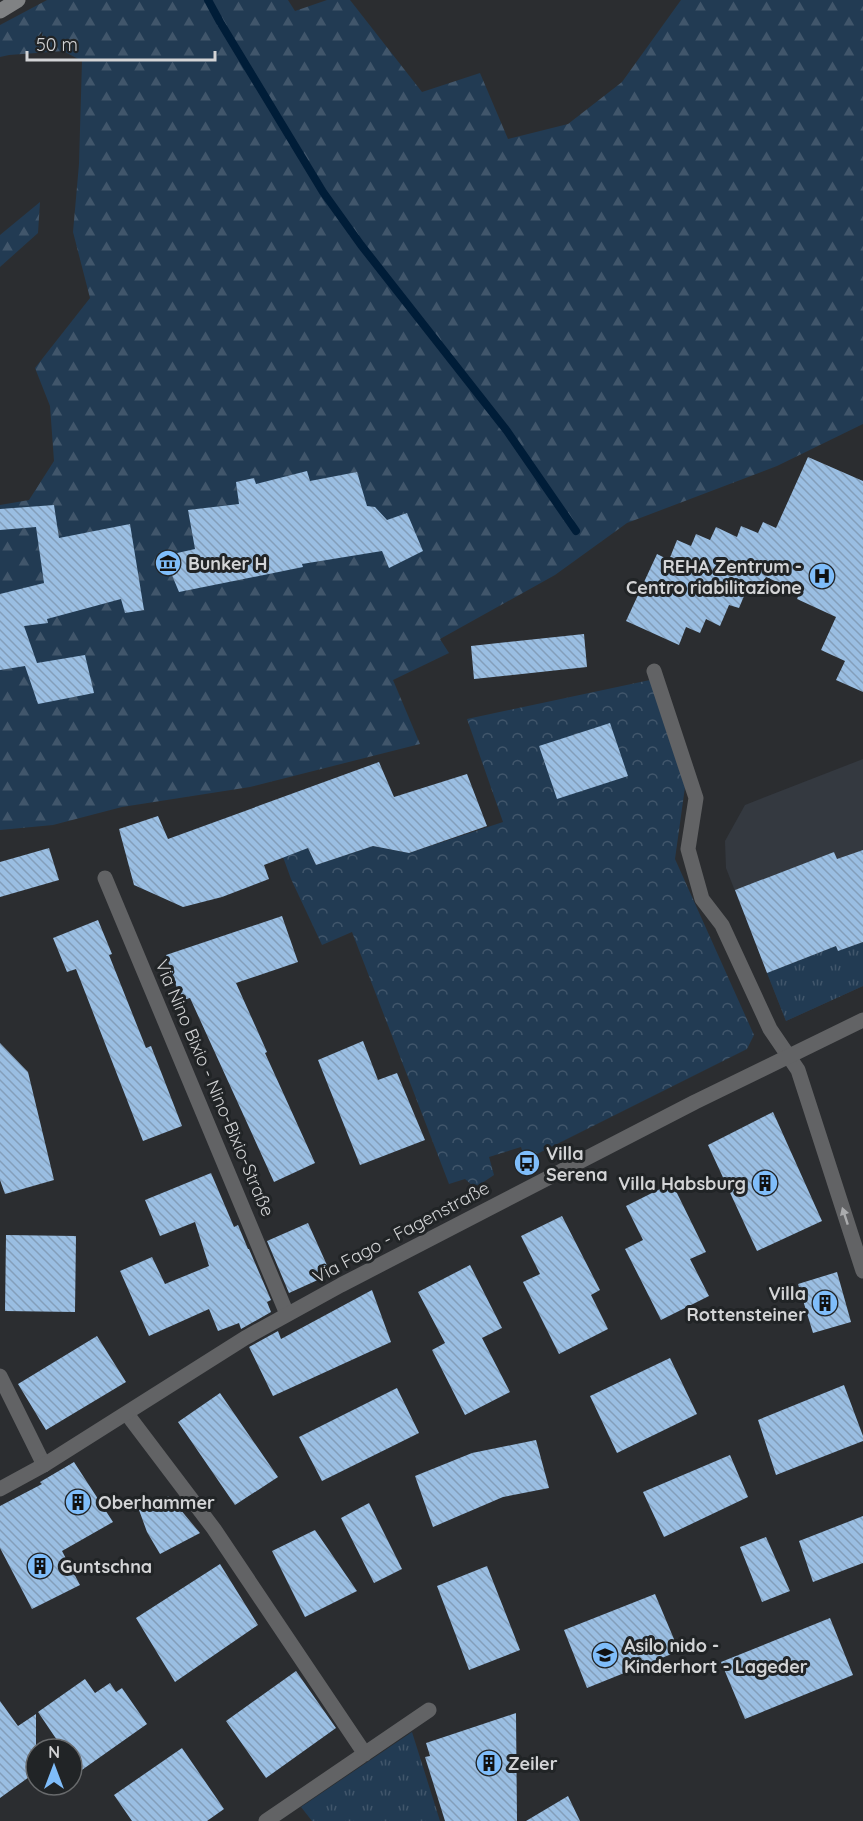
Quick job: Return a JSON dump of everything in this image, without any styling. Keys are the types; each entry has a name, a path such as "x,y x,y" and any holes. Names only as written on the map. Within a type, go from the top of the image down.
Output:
{"main road":[{"path":"0,11 18,0"}],"street":[{"path":"654,671 696,798 688,849 702,899 722,924 770,1029 790,1056 804,1086 863,1271"},
{"name":"Via Nino Bixio - Nino-Bixio-Straße","path":"105,878 287,1314"},
{"name":"Via Fago - Fagenstraße","path":"0,1489 44,1465 287,1314 684,1107 863,1020"},
{"path":"0,1376 44,1465"},
{"path":"127,1414 214,1529 365,1754"},
{"path":"266,1821 429,1710"}],"shaded area":[{"path":"863,759 863,986 786,1021 726,868 725,841 745,805"}],"green space":[{"path":"47,0 288,0 295,11 327,0 350,0 422,92 480,73 508,139 568,124 622,82 681,0 863,0 863,424 777,466 627,523 555,575 440,639 449,653 393,680 420,744 250,787 122,807 53,825 0,830 0,505 29,500 54,461 50,406 35,368 90,298 73,232 79,164 82,61 63,51 0,57 0,25"},
{"path":"40,202 38,233 0,267 0,235"},
{"path":"650,680 685,787 675,859 754,1035 747,1049 525,1160 521,1147 489,1157 494,1175 479,1185 473,1186 465,1179 449,1184 352,932 322,945 283,857 308,848 316,865 373,846 409,853 503,822 467,719"},
{"path":"863,942 863,986 786,1021 767,973 836,946 838,951"},
{"path":"412,1732 440,1821 312,1821 301,1807"}],"building":[{"path":"808,457 863,481 863,692 836,680 845,661 821,650 836,617 797,599 800,592 766,577 758,594 747,589 739,608 729,605 720,626 706,619 700,633 686,627 679,645 626,621 657,554 669,560 677,540 691,546 696,534 710,540 716,527 737,537 741,526 758,533 763,522 776,528"},
{"path":"307,471 310,481 357,472 367,506 375,507 387,520 407,513 423,551 389,568 382,551 302,564 303,567 179,592 164,556 195,549 188,510 239,504 236,482 254,478 256,484"},
{"path":"54,505 59,538 130,524 144,610 125,613 121,599 47,619 48,623 24,626 37,663 85,655 94,693 38,704 25,666 0,670 0,594 44,583 36,527 0,530 0,509"},
{"path":"584,634 587,667 474,679 471,646"},
{"path":"610,723 628,776 557,799 539,746"},
{"path":"379,762 394,797 467,774 487,826 409,853 373,846 316,865 308,848 264,865 269,879 222,897 183,907 134,885 119,829 158,816 168,839"},
{"path":"49,848 59,880 0,897 0,862"},
{"path":"863,850 863,942 838,951 836,946 767,973 735,890 834,852 837,859"},
{"path":"282,916 298,962 236,983 315,1163 274,1182 190,998 181,1001 166,955"},
{"path":"98,920 112,954 109,955 146,1048 151,1046 182,1126 143,1141 76,969 67,972 53,938"},
{"path":"363,1041 378,1080 397,1073 425,1140 360,1165 318,1060"},
{"path":"0,1043 28,1072 54,1180 5,1194 0,1180"},
{"name":"Villa Habsburg","path":"773,1112 822,1221 757,1251 708,1145"},
{"path":"211,1173 234,1227 238,1225 249,1249 271,1300 267,1302 271,1312 241,1329 239,1323 218,1331 209,1309 149,1336 120,1271 152,1257 165,1284 209,1266 195,1222 160,1236 145,1200"},
{"path":"672,1183 706,1252 690,1259 709,1296 661,1320 625,1249 643,1240 626,1206"},
{"path":"562,1216 600,1290 591,1295 608,1329 559,1354 523,1282 540,1274 521,1236"},
{"path":"308,1223 331,1274 289,1293 267,1241"},
{"path":"6,1235 76,1236 75,1312 5,1311"},
{"path":"470,1265 502,1328 482,1338 510,1392 465,1415 432,1350 445,1343 418,1292"},
{"name":"Villa Rottensteiner","path":"837,1272 851,1322 813,1333 798,1284"},
{"path":"372,1290 391,1342 273,1396 249,1347 278,1331 281,1339"},
{"path":"97,1336 126,1382 46,1430 18,1384"},
{"path":"670,1358 697,1414 617,1453 590,1396"},
{"path":"844,1385 863,1441 776,1475 758,1420"},
{"path":"397,1388 419,1433 322,1481 299,1437"},
{"path":"220,1393 278,1477 235,1505 178,1422"},
{"path":"536,1440 549,1488 503,1497 433,1527 415,1476 472,1453"},
{"path":"730,1455 748,1497 664,1537 643,1492"},
{"path":"74,1462 113,1522 62,1551 80,1585 32,1609 0,1548 0,1506 42,1484 40,1482"},
{"path":"169,1496 200,1533 160,1554 147,1532 139,1510"},
{"path":"369,1503 402,1569 374,1583 341,1518"},
{"path":"863,1516 863,1563 813,1582 799,1541"},
{"path":"315,1530 357,1591 305,1617 272,1551"},
{"path":"766,1537 790,1591 762,1602 740,1547"},
{"path":"220,1564 258,1625 175,1682 136,1618"},
{"path":"487,1566 520,1650 469,1670 437,1586"},
{"path":"655,1594 679,1651 587,1688 564,1630"},
{"path":"830,1618 853,1675 745,1719 721,1662"},
{"path":"296,1671 336,1728 266,1778 226,1721"},
{"path":"85,1679 95,1693 110,1683 116,1692 122,1688 147,1724 84,1768 84,1737 55,1737 38,1712"},
{"path":"0,1701 18,1726 36,1714 36,1737 24,1737 24,1781 0,1798"},
{"path":"516,1713 517,1821 445,1821 425,1757 430,1756 426,1743"},
{"path":"182,1748 224,1809 207,1821 132,1821 114,1795"},
{"path":"568,1796 580,1821 526,1821"}],"waterway":[{"path":"208,0 323,192 361,245 507,431 576,531"}],"place":[{"name":"Bunker H","path":"168,563"},
{"name":"REHA Zentrum - Centro riabilitazione","path":"822,576"},
{"name":"Villa Serena","path":"527,1163"},
{"name":"Villa Habsburg","path":"765,1183"},
{"name":"Villa Rottensteiner","path":"825,1303"},
{"name":"Oberhammer","path":"78,1502"},
{"name":"Guntschna","path":"40,1566"},
{"name":"Asilo nido - Kinderhort - Lageder","path":"605,1655"},
{"name":"Zeiler","path":"489,1763"}]}
